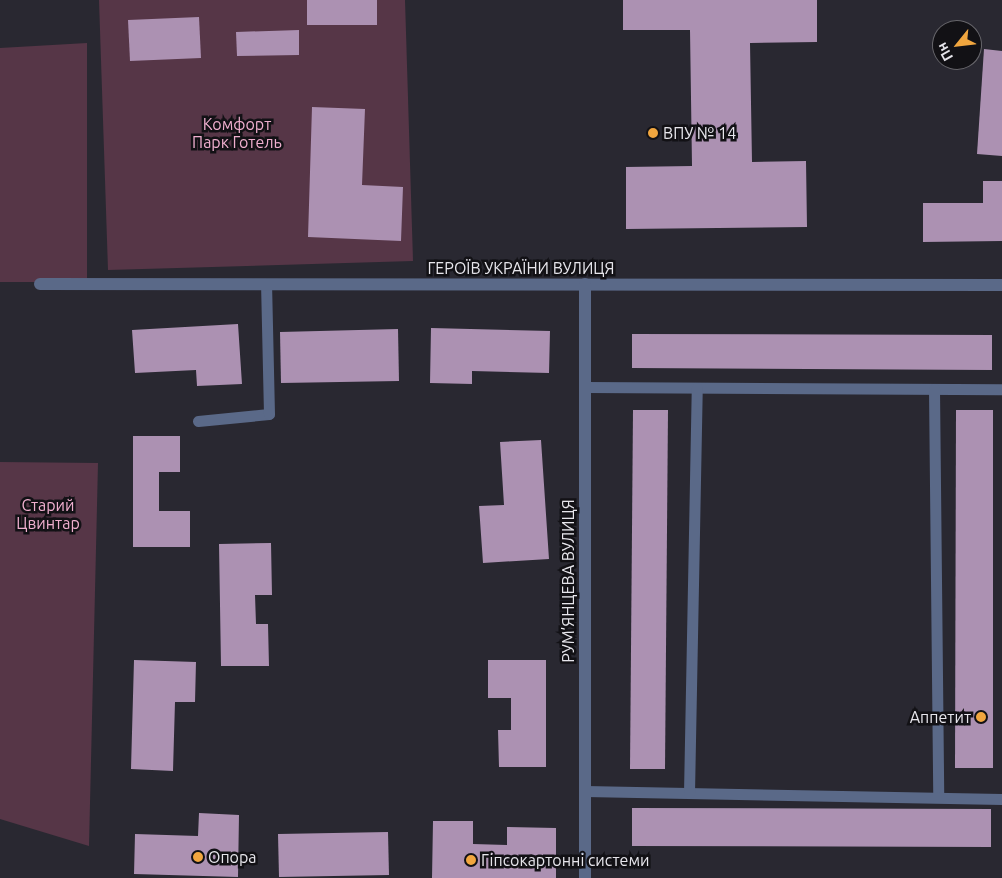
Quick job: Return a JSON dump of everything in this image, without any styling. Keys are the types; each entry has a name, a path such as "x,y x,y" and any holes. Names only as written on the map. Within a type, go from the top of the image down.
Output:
{"street":[{"name":"ГЕРОЇВ УКРАЇНИ ВУЛИЦЯ","path":"40,284 1002,284"},
{"name":"РУМ’ЯНЦЕВА ВУЛИЦЯ","path":"585,284 585,878"}],"lane":[{"path":"198,420 264,417 269,414 266,285"},
{"path":"585,387 1002,389"},
{"path":"688,793 698,388"},
{"path":"934,389 938,797"},
{"path":"585,791 1002,799"}],"green space":[{"name":"Комфорт Парк Готель","path":"99,0 405,0 413,261 108,270"},
{"path":"87,43 87,282 0,282 0,48"},
{"name":"Старий Цвинтар","path":"0,462 98,463 89,846 0,819"}],"building":[{"path":"307,0 377,0 377,25 307,25"},
{"path":"623,0 817,0 817,42 750,43 752,162 806,161 807,227 626,229 626,167 692,166 690,30 623,30"},
{"path":"199,17 201,58 130,61 128,20"},
{"path":"299,30 299,55 237,56 236,32"},
{"path":"984,49 1002,51 1002,156 977,154"},
{"path":"312,107 365,109 362,185 403,187 401,241 308,237"},
{"path":"983,181 1002,181 1002,241 923,242 923,203 983,203"},
{"path":"238,324 242,384 197,386 196,370 135,373 132,330"},
{"path":"431,328 550,331 549,373 472,371 472,384 430,383"},
{"path":"398,329 399,381 281,383 280,332"},
{"path":"632,334 992,335 992,370 632,368"},
{"path":"633,410 668,410 665,769 630,769"},
{"path":"956,410 993,410 993,768 955,768"},
{"path":"133,436 180,436 180,472 159,472 159,511 190,511 190,547 133,547"},
{"path":"541,440 549,559 483,563 479,506 504,505 500,442"},
{"path":"271,543 272,595 255,595 256,624 268,624 269,666 221,666 219,544"},
{"path":"134,660 196,662 195,702 175,702 173,771 131,769"},
{"path":"488,660 546,660 546,767 499,767 498,730 511,730 511,698 488,698"},
{"path":"632,808 991,809 991,847 632,846"},
{"path":"199,813 239,815 238,877 134,874 135,834 198,836"},
{"path":"433,821 473,821 473,844 507,845 507,827 556,828 556,878 432,878"},
{"path":"388,832 389,875 279,877 278,834"}],"place":[{"name":"ВПУ № 14","path":"653,133"},
{"name":"Аппетит","path":"981,717"},
{"name":"Опора","path":"198,857"},
{"name":"Гіпсокартонні системи","path":"471,860"}]}
